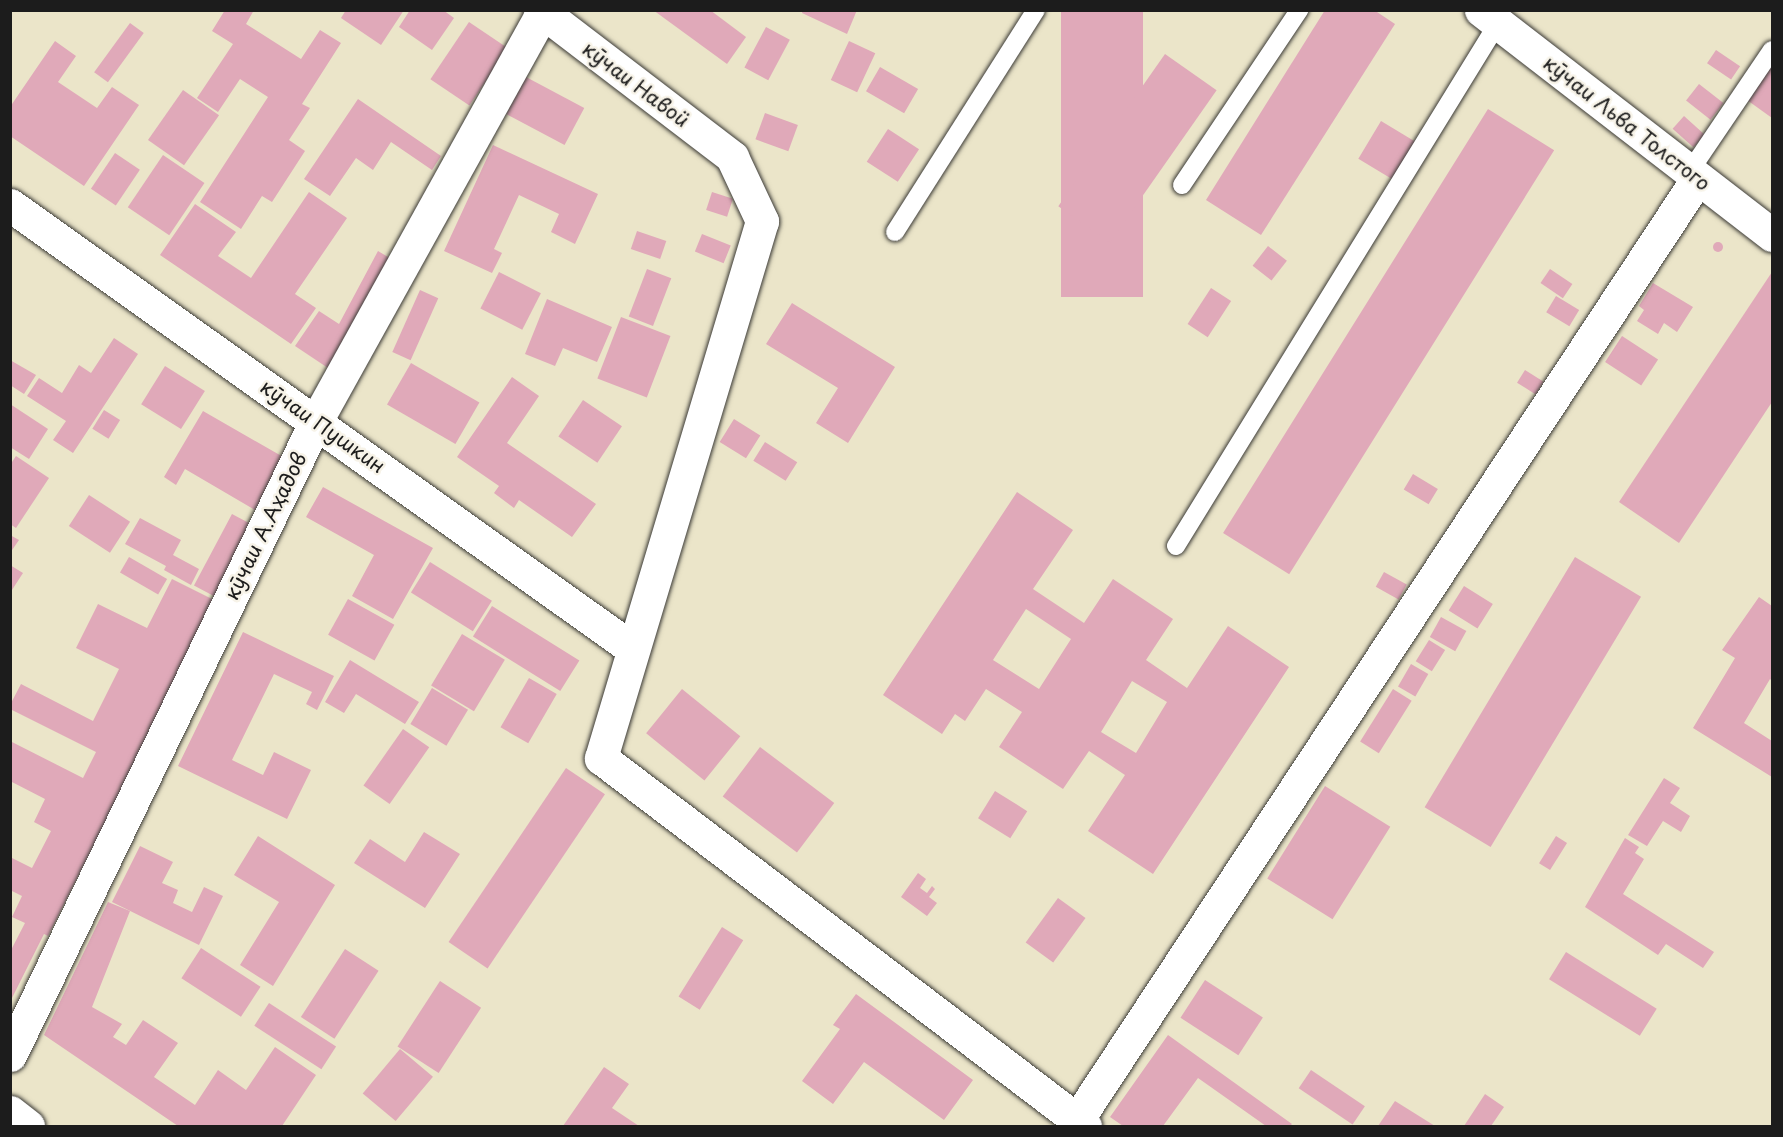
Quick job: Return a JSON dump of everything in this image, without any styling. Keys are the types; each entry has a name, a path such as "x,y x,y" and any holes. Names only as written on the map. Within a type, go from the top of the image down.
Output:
{"street":[{"name":"кӯчаи Навоӣ","path":"542,11 732,157 762,221 633,649"},
{"name":"кӯчаи А.Аҳадов","path":"10,1055 316,421 542,11"},
{"name":"кӯчаи Льва Толстого","path":"1489,17 1773,235"},
{"path":"633,649 601,758 1081,1123 1694,174"},
{"name":"кӯчаи Пушкин","path":"10,205 633,649"},
{"path":"10,1112 28,1126"}],"lane":[{"path":"895,232 1036,10"},
{"path":"1182,185 1299,10"},
{"path":"1176,546 1489,17"},
{"path":"1694,174 1773,50"}],"building":[{"path":"225,10 254,10 246,24 301,59 320,30 341,43 302,104 310,108 289,140 305,151 272,202 262,196 241,229 200,202 268,97 240,79 218,112 197,98 233,44 212,31"},
{"path":"346,10 404,10 381,45 341,18"},
{"path":"410,10 443,10 454,18 432,50 399,27"},
{"path":"653,10 710,10 746,37 727,64"},
{"path":"803,10 857,10 847,34 802,13"},
{"path":"1061,10 1143,10 1143,297 1061,297"},
{"path":"1325,10 1374,10 1395,24 1261,235 1206,200"},
{"path":"469,22 508,48 469,105 430,79"},
{"path":"130,23 144,33 108,82 94,72"},
{"path":"766,27 790,40 768,80 744,68"},
{"path":"55,41 76,56 58,82 97,108 112,87 139,105 84,186 10,136 10,107"},
{"path":"849,41 875,53 857,92 831,80"},
{"path":"1716,50 1740,66 1731,79 1707,63"},
{"path":"1165,54 1217,90 1110,242 1058,206"},
{"path":"1772,64 1772,118 1747,100"},
{"path":"880,67 918,89 904,113 866,91"},
{"path":"526,77 584,108 565,145 506,114"},
{"path":"1699,84 1723,103 1710,120 1686,101"},
{"path":"183,90 219,115 184,165 148,140"},
{"path":"358,99 441,156 432,170 391,142 373,170 356,158 330,196 304,179"},
{"path":"1488,109 1554,150 1289,574 1223,533"},
{"path":"765,113 798,125 788,151 755,139"},
{"path":"1684,116 1705,135 1693,147 1673,129"},
{"path":"1381,121 1419,144 1396,181 1358,159"},
{"path":"888,129 919,149 898,182 867,162"},
{"path":"493,145 598,194 575,244 551,232 559,214 519,195 494,249 502,253 492,273 444,251"},
{"path":"115,153 140,170 116,205 91,189"},
{"path":"163,155 204,183 169,235 128,207"},
{"path":"309,192 347,218 295,294 316,308 291,344 160,255 195,204 236,232 218,256 251,278"},
{"path":"712,192 733,199 727,217 706,210"},
{"path":"637,231 666,241 660,259 631,249"},
{"path":"702,234 731,246 724,263 695,252"},
{"path":"1718,242 1722,243 1722,251 1718,252 1714,251 1713,247 1714,243"},
{"path":"1268,246 1287,261 1272,280 1253,266"},
{"path":"378,251 398,263 337,374 295,346 319,311 339,324"},
{"path":"647,269 671,278 653,326 629,317"},
{"path":"1550,269 1572,284 1563,298 1540,283"},
{"path":"499,272 541,293 522,330 480,309"},
{"path":"1772,272 1772,402 1679,543 1619,502"},
{"path":"1653,283 1693,307 1677,332 1664,323 1658,334 1637,321 1644,310 1639,306"},
{"path":"1211,288 1231,301 1208,337 1188,324"},
{"path":"420,290 438,298 411,360 392,352"},
{"path":"1556,296 1579,310 1569,326 1546,312"},
{"path":"547,299 612,327 597,362 563,348 555,366 525,354"},
{"path":"792,303 895,367 848,443 816,423 838,388 766,344"},
{"path":"621,317 670,336 647,398 597,379"},
{"path":"1622,336 1658,359 1641,385 1605,362"},
{"path":"114,338 138,354 73,453 53,440 66,421 27,396 39,378 62,393 79,365 91,373"},
{"path":"10,360 36,375 24,394 10,385"},
{"path":"411,363 479,402 455,444 387,405"},
{"path":"165,366 205,391 181,429 141,404"},
{"path":"1525,370 1544,382 1536,394 1517,383"},
{"path":"512,377 539,396 507,443 596,504 572,537 519,500 514,508 494,493 499,486 457,457"},
{"path":"583,400 622,426 597,463 558,436"},
{"path":"10,404 48,429 29,459 10,447"},
{"path":"104,410 120,420 108,439 92,429"},
{"path":"203,411 285,458 255,510 185,469 176,485 164,477"},
{"path":"734,419 760,435 746,458 720,442"},
{"path":"765,442 797,462 786,481 753,461"},
{"path":"16,456 49,478 16,528 10,524 10,465"},
{"path":"1413,474 1438,489 1429,504 1404,489"},
{"path":"323,487 433,548 393,619 352,596 374,555 306,517"},
{"path":"1017,492 1073,530 1033,589 1084,623 1113,579 1173,619 1146,660 1187,688 1228,626 1289,667 1153,874 1088,831 1125,775 1089,751 1063,789 999,747 1022,712 986,689 965,721 955,714 942,734 883,695","holes":["1026,609 1071,639 1039,689 993,660","1132,681 1167,702 1136,753 1101,732"]},
{"path":"89,495 130,522 110,553 69,526"},
{"path":"232,514 253,525 215,597 194,586"},
{"path":"140,518 181,540 173,555 199,569 191,585 164,570 166,566 125,544"},
{"path":"10,535 19,540 10,553"},
{"path":"129,557 167,579 158,595 120,573"},
{"path":"1575,557 1641,597 1491,847 1425,807"},
{"path":"430,562 492,601 473,631 411,593"},
{"path":"10,565 23,573 10,593"},
{"path":"1384,572 1407,585 1398,599 1376,587"},
{"path":"172,579 216,601 48,936 44,934 10,1002 10,952 25,923 12,917 22,896 10,890 10,857 32,868 51,831 34,822 45,799 10,781 10,741 83,778 96,752 10,709 10,705 21,684 93,721 119,669 76,648 98,604 147,628"},
{"path":"1464,586 1493,604 1477,629 1449,611"},
{"path":"1759,597 1772,606 1772,681 1770,679 1744,723 1772,741 1772,777 1693,728 1735,658 1722,650"},
{"path":"348,599 394,625 374,661 328,635"},
{"path":"492,606 579,661 560,691 473,637"},
{"path":"1441,617 1466,631 1455,651 1430,637"},
{"path":"243,632 334,676 317,710 306,704 312,692 274,674 232,760 263,775 274,752 311,770 287,819 178,766"},
{"path":"462,634 505,660 474,711 431,685"},
{"path":"1429,640 1445,650 1432,671 1416,661"},
{"path":"350,660 419,702 405,724 356,694 344,713 325,702"},
{"path":"1411,664 1428,674 1415,697 1398,687"},
{"path":"529,678 557,694 528,743 500,727"},
{"path":"432,688 468,710 446,746 410,724"},
{"path":"682,689 740,736 704,780 646,733"},
{"path":"1393,689 1412,701 1379,753 1360,742"},
{"path":"403,729 429,747 390,804 363,786"},
{"path":"760,747 834,803 797,852 723,797"},
{"path":"566,768 605,794 488,968 449,942"},
{"path":"1664,778 1680,788 1670,803 1690,816 1681,832 1663,821 1647,846 1628,835"},
{"path":"1325,786 1390,827 1333,919 1267,878"},
{"path":"995,791 1027,811 1010,838 978,818"},
{"path":"424,832 460,854 425,908 354,863 370,839 405,862"},
{"path":"258,836 335,885 273,986 240,965 279,902 234,875"},
{"path":"1556,836 1567,843 1550,870 1539,863"},
{"path":"1625,838 1639,847 1635,853 1644,859 1623,894 1714,952 1703,968 1666,944 1658,955 1585,907"},
{"path":"140,846 173,862 162,883 178,890 173,903 192,912 204,887 223,896 199,945 112,902"},
{"path":"918,873 926,879 920,888 927,893 932,886 935,889 929,897 937,903 927,916 901,897"},
{"path":"1058,898 1086,918 1053,962 1026,942"},
{"path":"108,902 130,911 92,1007 122,1024 113,1037 126,1045 143,1020 178,1043 154,1077 195,1105 218,1070 246,1090 275,1047 316,1075 282,1126 178,1126 44,1035"},
{"path":"722,927 743,940 700,1010 679,997"},
{"path":"201,948 261,987 241,1017 181,978"},
{"path":"345,949 379,971 334,1039 301,1017"},
{"path":"1566,952 1657,1009 1640,1036 1549,979"},
{"path":"1205,980 1263,1018 1238,1055 1180,1018"},
{"path":"440,981 481,1008 439,1073 398,1046"},
{"path":"856,994 973,1080 944,1120 864,1062 833,1104 802,1081 840,1029 833,1025"},
{"path":"269,1003 336,1047 321,1069 254,1026"},
{"path":"1168,1035 1292,1124 1290,1126 1266,1126 1198,1078 1163,1126 1123,1126 1110,1117"},
{"path":"400,1049 433,1077 396,1121 363,1093"},
{"path":"604,1067 629,1084 612,1108 639,1126 563,1126"},
{"path":"1311,1070 1365,1106 1353,1125 1299,1088"},
{"path":"1485,1094 1504,1107 1491,1126 1464,1126"},
{"path":"1395,1101 1435,1126 1378,1126"}]}
